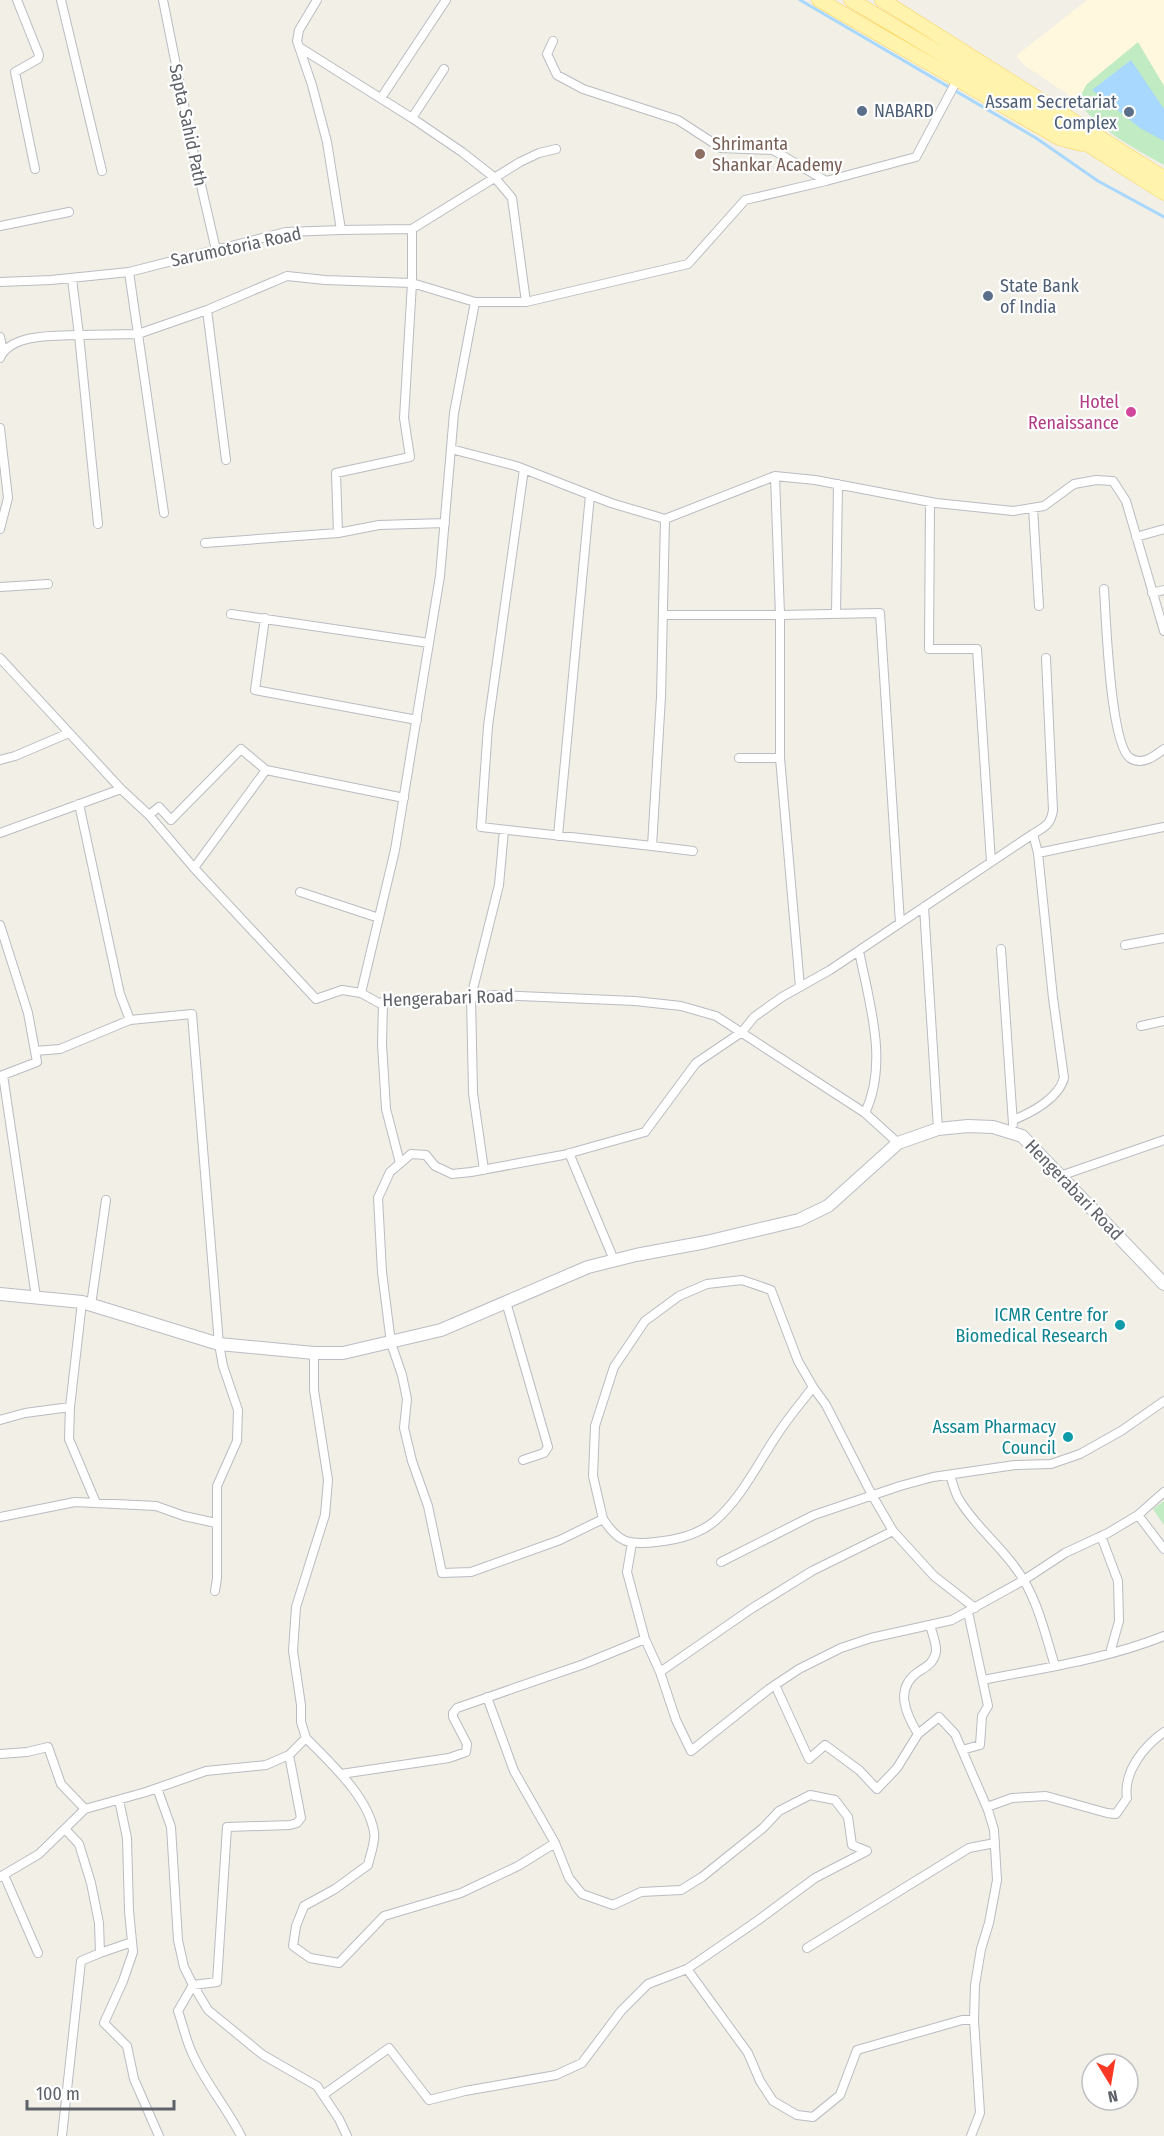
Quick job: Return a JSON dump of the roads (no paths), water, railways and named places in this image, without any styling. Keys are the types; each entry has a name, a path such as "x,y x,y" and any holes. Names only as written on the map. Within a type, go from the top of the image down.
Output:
{"main road":[{"path":"819,0 956,82 1059,138 1074,143 1089,144"},
{"path":"851,0 1010,95 1164,193"},
{"path":"882,0 894,4 1164,178"},
{"name":"Hengerabari Road","path":"0,1294 86,1303 219,1344 314,1353 343,1353 441,1330 588,1267 636,1254 706,1242 799,1220 828,1206 898,1143 938,1129 968,1126 993,1127 1022,1136 1164,1284"}],"street":[{"path":"17,0 39,55 38,59 15,72 34,169"},
{"path":"61,0 102,171"},
{"name":"Sapta Sahid Path","path":"163,0 194,155 216,250"},
{"path":"316,0 299,30 297,41 312,85 327,142 341,230"},
{"path":"381,98 446,0"},
{"path":"553,41 546,54 557,75 583,89 678,120 721,148 772,150 826,181"},
{"path":"299,47 462,152 495,178 513,198 526,302"},
{"path":"412,118 444,69"},
{"path":"0,337 1,354 27,338 138,334 207,310 287,276 325,280 412,283 475,302 526,302 688,264 745,200 916,157 956,82"},
{"path":"338,533 336,473 410,457 404,418 412,283 412,229 520,162 539,153 556,149"},
{"path":"0,226 69,212"},
{"name":"Sarumotoria Road","path":"0,282 72,279 129,272 286,232 412,229"},
{"path":"129,272 164,513"},
{"path":"72,279 98,524"},
{"path":"361,993 395,850 417,720 440,576 454,413 475,302"},
{"path":"207,310 226,460"},
{"path":"0,428 8,498 0,529"},
{"path":"451,449 524,469 590,495 664,519 776,476 838,484 930,502 1013,511 1044,506 1074,484 1096,480 1113,481 1126,501 1164,631"},
{"path":"524,469 488,726 481,827 693,851"},
{"path":"776,476 780,615 780,758 800,987"},
{"path":"836,614 838,484"},
{"path":"558,836 590,495"},
{"path":"930,502 929,649 977,649 991,862"},
{"path":"1033,508 1039,606"},
{"path":"652,846 661,697 664,519"},
{"path":"205,543 338,533 379,525 445,523"},
{"path":"1137,537 1164,529"},
{"path":"0,587 48,584"},
{"path":"1104,589 1119,740 1129,758 1138,762 1150,759 1164,749"},
{"path":"1152,593 1164,590"},
{"path":"231,614 429,642"},
{"path":"663,615 880,614 900,923"},
{"path":"265,618 255,690 417,720"},
{"name":"Hengerabari Road","path":"0,658 121,789 149,815 194,868 316,999 342,990 361,993 379,1003 509,995 635,1001 670,1005 716,1016 865,1113 898,1143"},
{"path":"603,1519 560,1540 482,1569 471,1572 442,1573 428,1506 412,1461 404,1428 407,1400 402,1375 391,1343 382,1272 378,1198 390,1172 411,1154 426,1155 435,1166 452,1173 484,1170 569,1153 645,1132 696,1063 742,1032 754,1017 859,951 1046,826 1052,819 1053,810 1046,658"},
{"path":"0,760 69,733"},
{"path":"149,815 159,807 171,820 241,749 266,770 404,798"},
{"path":"739,758 780,758"},
{"path":"194,868 266,770"},
{"path":"0,833 121,789"},
{"path":"79,804 120,994 130,1020"},
{"path":"1038,853 1164,827"},
{"path":"484,1170 473,1093 471,997 499,885 504,830"},
{"path":"1013,1120 1023,1116 1055,1094 1062,1086 1064,1078 1034,834"},
{"path":"300,892 379,918"},
{"path":"924,907 938,1129"},
{"path":"0,924 28,1013 37,1062 2,1076 36,1297"},
{"path":"1125,945 1164,938"},
{"path":"1001,949 1014,1133"},
{"path":"859,951 873,1019 877,1059 873,1097 865,1113"},
{"path":"383,1002 382,1044 386,1109 400,1163"},
{"path":"35,1051 60,1049 130,1020 192,1014 219,1344 223,1366 238,1410 237,1441 217,1486 215,1592"},
{"path":"1141,1026 1164,1021"},
{"path":"1060,1176 1164,1140"},
{"path":"569,1153 614,1260"},
{"path":"96,1503 69,1439 70,1407 86,1303 106,1200"},
{"path":"813,1387 778,1433 732,1503 715,1521 689,1536 632,1543 621,1540 611,1532 603,1519 593,1476 595,1426 614,1367 645,1321 679,1296 707,1284 742,1280 771,1290 798,1361 826,1405 893,1531 934,1576 971,1610 988,1706 982,1716 980,1745 962,1750"},
{"path":"506,1302 548,1447 544,1453 523,1460"},
{"path":"314,1353 314,1390 328,1480 325,1515 296,1607 293,1651 301,1705 301,1722 306,1738 341,1774 363,1805 375,1834 368,1864 335,1889 304,1906 296,1926 293,1946 310,1958 339,1964 384,1916 461,1893 518,1866 555,1843"},
{"path":"721,1562 814,1515 872,1495 933,1477 1015,1465 1051,1464 1080,1454 1163,1404"},
{"path":"0,1420 25,1413 70,1407"},
{"path":"950,1475 958,1499 974,1521 1009,1559 1024,1581 1055,1666"},
{"path":"632,1543 627,1572 645,1639 660,1672 676,1720 691,1751 799,1669 841,1648 871,1638 952,1620 1024,1581 1065,1553 1138,1515 1164,1492"},
{"path":"0,1517 75,1502 156,1506 184,1516 216,1523"},
{"path":"1138,1515 1161,1542 1164,1550"},
{"path":"660,1672 812,1570 893,1531"},
{"path":"1101,1536 1118,1581 1119,1620 1110,1653"},
{"path":"918,1734 906,1714 903,1701 907,1685 916,1673 930,1665 936,1650 930,1625"},
{"path":"983,1680 1110,1653 1142,1645 1164,1636"},
{"path":"341,1774 449,1758 466,1752 467,1744 453,1717 457,1708 584,1664 645,1639"},
{"path":"775,1685 809,1759 825,1745 859,1770 877,1789 897,1768 918,1734 939,1717 955,1734 987,1807 994,1830 997,1880 975,1985 974,2020 980,2113 971,2136"},
{"path":"323,2096 389,2048 429,2100 465,2091 556,2075 582,2063 621,2011 648,1984 687,1969 816,1878 867,1851 852,1845 848,1817 835,1800 810,1795 779,1811 764,1828 702,1877 681,1890 641,1892 613,1905 582,1894 569,1878 555,1843 514,1771 487,1696"},
{"path":"987,1807 1012,1798 1046,1797 1116,1814 1124,1806 1127,1798 1126,1787 1137,1760 1164,1732"},
{"path":"38,1953 2,1876 39,1854 85,1809 206,1772 266,1765 289,1755 306,1738"},
{"path":"0,1754 27,1752 48,1747 62,1784 85,1809"},
{"path":"241,2136 232,2117 213,2091 192,2055 178,2010 194,1985 217,1982 227,1827 290,1825 301,1818 289,1755"},
{"path":"157,1788 171,1827 178,1940 184,1967 208,2010 263,2055 317,2086 339,2119 347,2136"},
{"path":"119,1800 127,1838 129,1911 133,1952 104,2023 128,2046 134,2079 159,2136"},
{"path":"65,1829 79,1844 91,1883 99,1923 100,1953"},
{"path":"807,1948 969,1848 995,1843"},
{"path":"62,2136 81,1961 132,1942"},
{"path":"687,1969 748,2053 760,2081 773,2101 797,2115 813,2116 840,2095 857,2050 963,2020 974,2020"}],"water":[{"path":"1131,60 1164,109 1164,141 1140,128 1092,90"}],"waterway":[{"path":"800,0 1036,138 1098,181 1164,217"}],"place":[{"name":"NABARD","path":"862,111"},
{"name":"Assam Secretariat Complex","path":"1129,112"},
{"name":"Shrimanta Shankar Academy","path":"700,154"},
{"name":"State Bank of India","path":"988,296"},
{"name":"Hotel Renaissance","path":"1131,412"},
{"name":"ICMR Centre for Biomedical Research","path":"1120,1325"},
{"name":"Assam Pharmacy Council","path":"1068,1437"}]}
